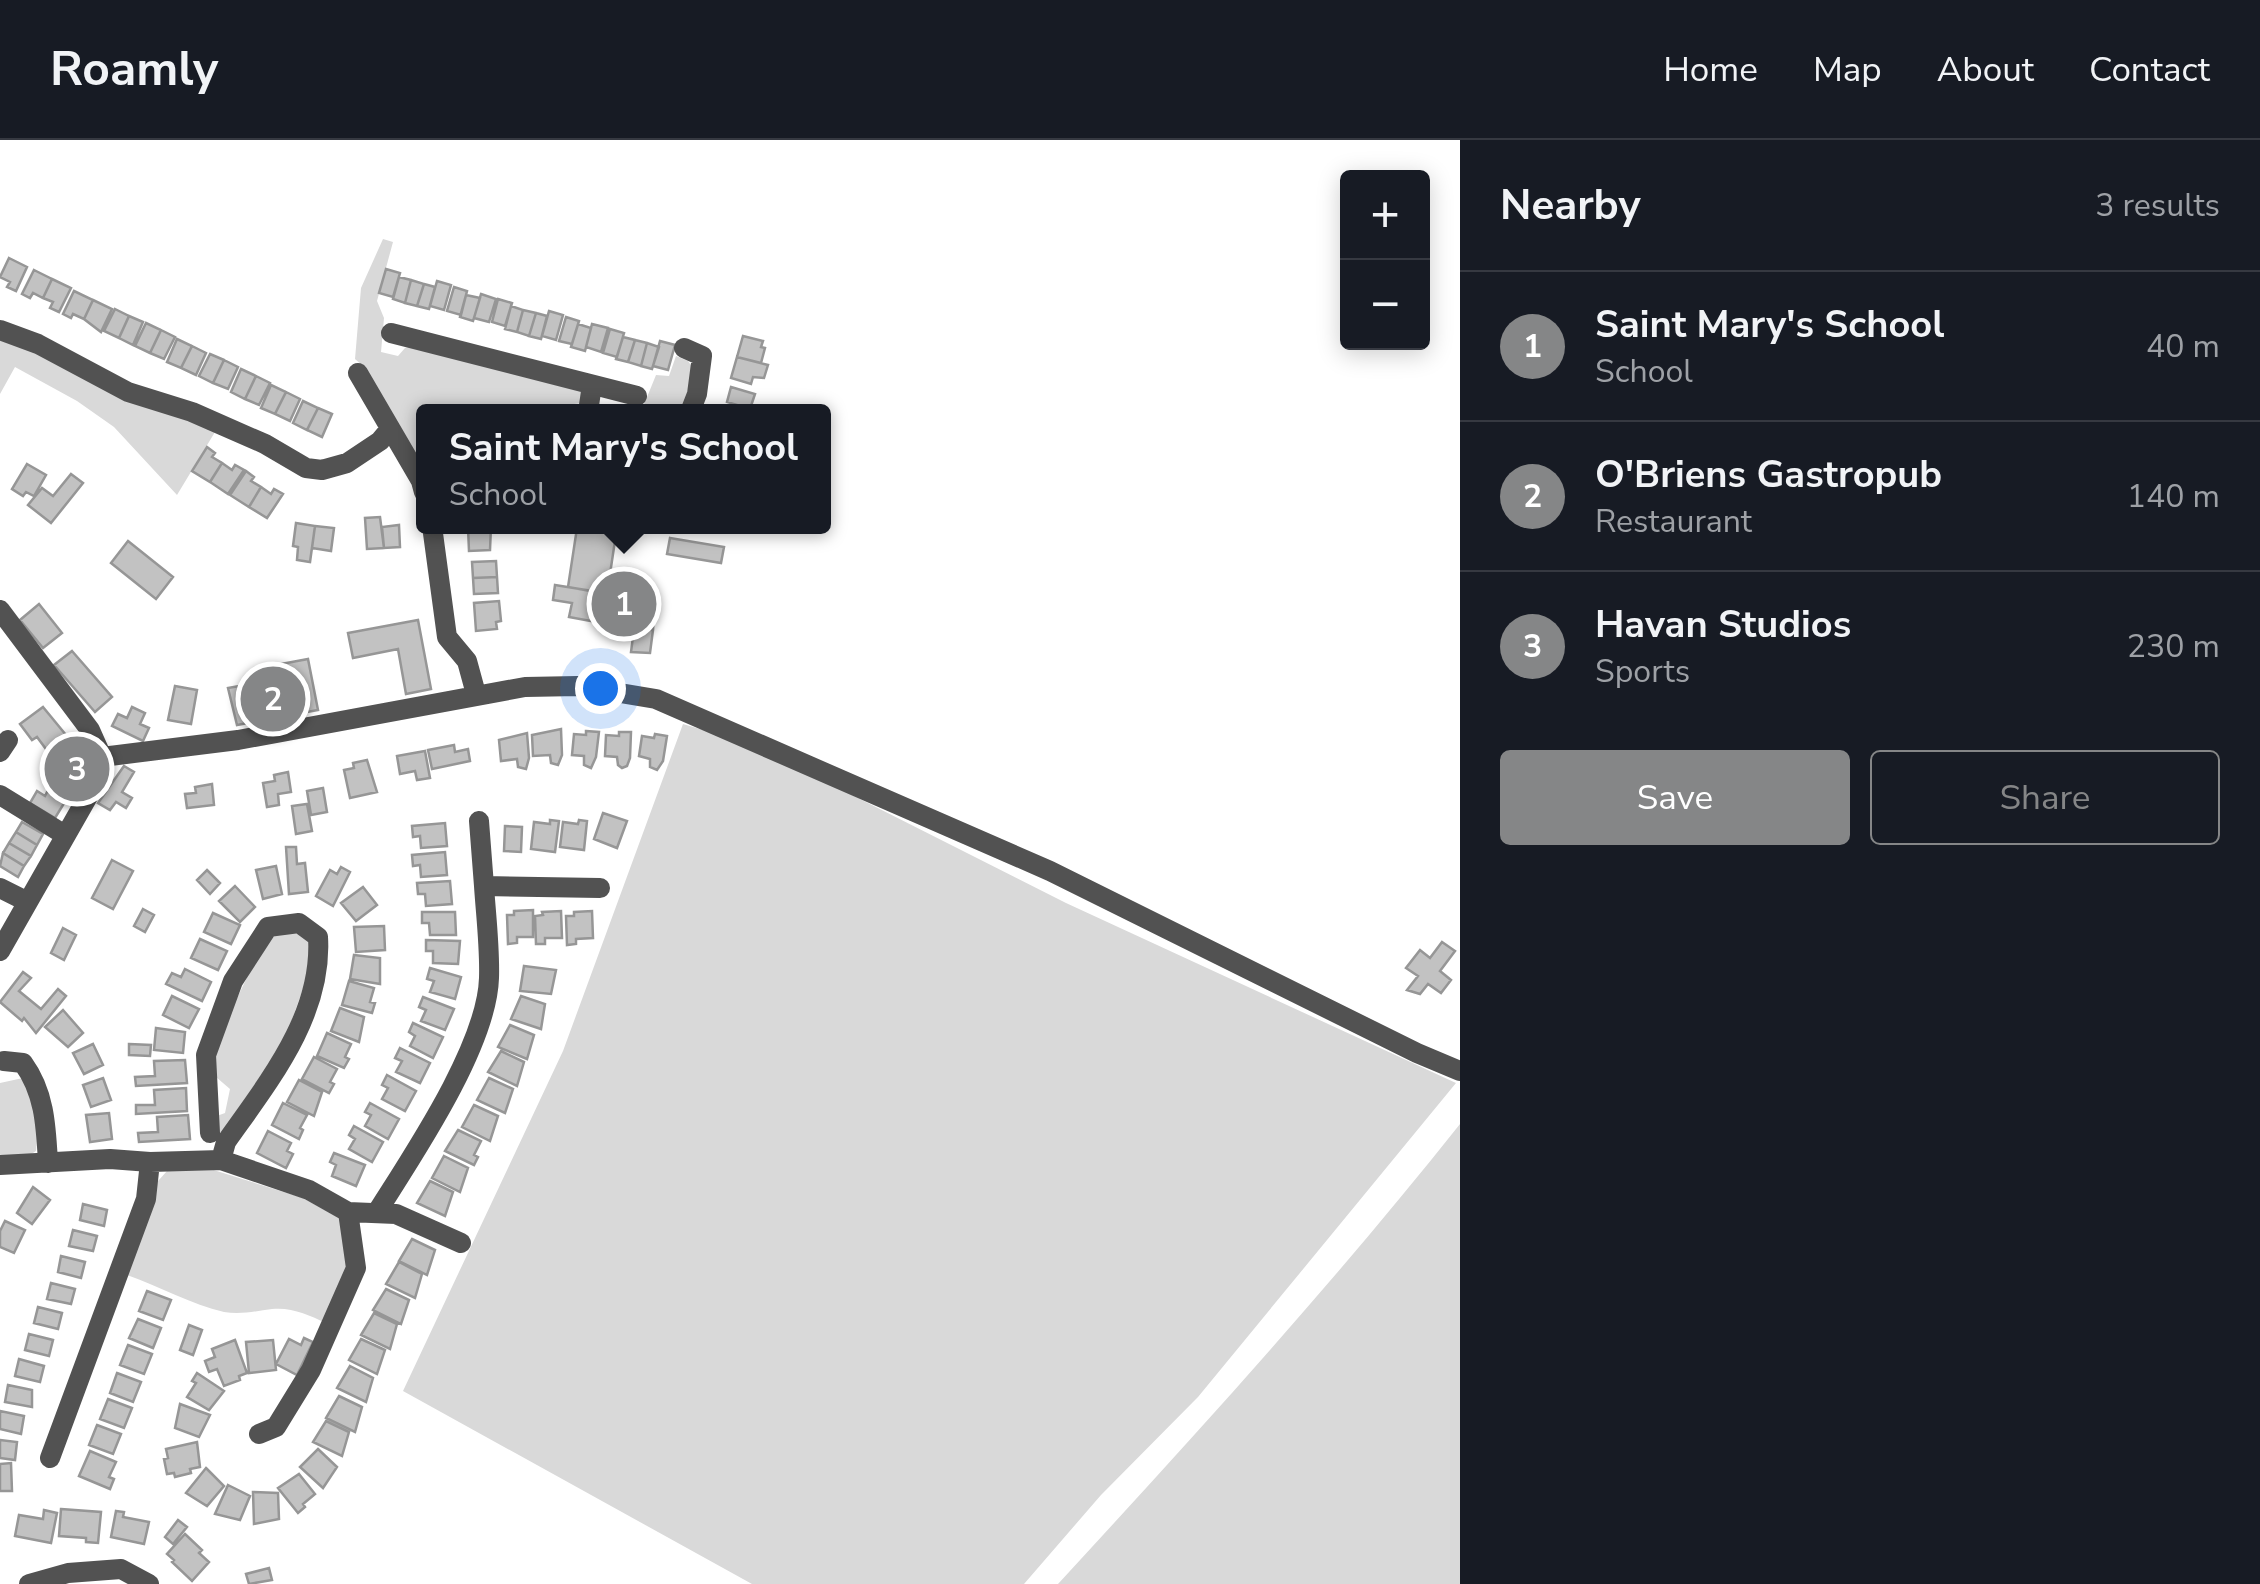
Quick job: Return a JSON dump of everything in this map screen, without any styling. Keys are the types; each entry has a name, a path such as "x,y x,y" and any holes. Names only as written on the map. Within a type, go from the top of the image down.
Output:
{"street":[{"path":"0,330 38,344 128,392 192,412 265,444 306,468 322,470 347,463 390,429"},
{"path":"390,332 636,396"},
{"path":"684,348 702,356 693,404"},
{"path":"358,374 416,472"},
{"path":"589,404 592,385"},
{"path":"433,534 447,638 467,661 476,694"},
{"path":"0,610 90,730 102,757 100,777 0,951"},
{"path":"102,757 238,740 526,686 578,686 656,699 1050,871 1460,1071"},
{"path":"0,795 65,835"},
{"path":"376,1212 447,1094 476,1034 489,981 479,821"},
{"path":"484,886 600,888"},
{"path":"0,888 26,901"},
{"path":"210,1133 206,1055 233,981 268,927 299,923 318,937 320,965 302,1025 226,1142 221,1160"},
{"path":"4,1061 23,1063 34,1078 46,1118 48,1164"},
{"path":"2,1169 110,1160 221,1160 310,1190 348,1212 396,1214 461,1243"},
{"path":"50,1458 146,1199 150,1162"},
{"path":"259,1434 276,1427 311,1370 356,1268 348,1212"},
{"path":"28,1584 68,1573 121,1569 149,1584"}],"shaded area":[{"path":"383,239 393,242 377,301 384,318 381,352 398,356 405,348 416,345 579,390 584,395 581,403 416,404 416,454 355,359 361,288"},
{"path":"0,335 215,432 177,495 114,427 77,401 15,367 0,394"},
{"path":"676,356 693,368 685,404 644,404 656,375 669,376"},
{"path":"683,724 751,744 1066,903 1456,1083 1198,1397 1101,1495 1024,1584 752,1584 403,1391 563,1051"},
{"path":"287,930 303,932 314,958 284,1042 222,1132 216,1134 214,1117 225,1113 230,1089 216,1077 216,1042 265,940"},
{"path":"23,1078 35,1113 36,1151 25,1158 0,1157 0,1083"},
{"path":"1460,1124 1460,1584 1058,1584 1313,1300"},
{"path":"204,1167 303,1198 343,1220 347,1266 326,1323 286,1309 224,1312 127,1275 158,1181 167,1171"}],"building":[{"path":"9,258 27,267 16,291 0,277"},
{"path":"386,269 400,273 393,297 379,293"},
{"path":"34,270 52,279 43,298 33,293 30,298 22,294"},
{"path":"399,277 411,280 405,303 393,299"},
{"path":"52,279 71,288 59,312 50,308 53,302 43,298"},
{"path":"411,280 424,284 417,306 405,303"},
{"path":"437,281 451,285 444,310 430,306"},
{"path":"424,284 435,287 429,309 417,306"},
{"path":"454,287 467,291 461,315 447,311"},
{"path":"74,291 93,300 84,319 63,314"},
{"path":"481,294 496,299 489,322 474,318"},
{"path":"466,295 480,298 473,321 460,317"},
{"path":"498,299 512,303 505,326 492,322"},
{"path":"93,300 112,309 101,332 84,319"},
{"path":"511,306 523,310 517,332 505,329"},
{"path":"115,309 129,316 119,338 104,331"},
{"path":"523,310 536,313 529,336 517,332"},
{"path":"549,311 563,315 556,340 542,336"},
{"path":"536,313 547,316 541,339 529,336"},
{"path":"129,316 143,322 133,345 119,338"},
{"path":"566,317 579,321 572,344 559,341"},
{"path":"146,323 161,330 150,353 135,346"},
{"path":"578,324 591,328 585,351 571,347"},
{"path":"592,324 608,328 601,352 586,347"},
{"path":"610,329 624,333 617,357 603,353"},
{"path":"161,330 175,337 164,359 150,353"},
{"path":"743,336 763,341 761,363 737,357"},
{"path":"623,337 635,340 628,362 616,359"},
{"path":"177,339 192,346 181,368 167,362"},
{"path":"635,340 647,343 641,366 628,362"},
{"path":"660,341 675,345 668,370 653,366"},
{"path":"647,343 659,347 652,369 641,366"},
{"path":"192,346 206,353 196,375 181,368"},
{"path":"210,354 224,360 213,383 199,376"},
{"path":"737,357 768,365 764,378 753,377 751,384 731,378"},
{"path":"224,360 238,367 228,389 213,383"},
{"path":"241,369 256,376 245,399 231,392"},
{"path":"256,376 270,383 259,405 245,399"},
{"path":"271,385 286,392 275,414 261,408"},
{"path":"731,387 755,394 752,404 727,402"},
{"path":"286,392 300,399 290,421 275,414"},
{"path":"303,401 318,408 307,430 293,423"},
{"path":"318,408 332,414 322,437 307,430"},
{"path":"207,447 215,453 212,457 222,463 210,482 192,471"},
{"path":"222,463 232,470 235,465 244,470 228,494 210,482"},
{"path":"27,464 46,475 34,496 26,492 23,496 12,489"},
{"path":"246,471 254,477 251,481 261,487 249,507 230,495"},
{"path":"71,474 83,483 51,523 28,505 42,488 53,496"},
{"path":"261,487 271,494 274,489 283,494 267,518 249,507"},
{"path":"380,517 384,548 367,549 365,518"},
{"path":"296,523 315,526 310,562 297,560 298,547 293,546"},
{"path":"399,525 400,547 384,548 382,527"},
{"path":"315,526 334,528 331,551 312,548"},
{"path":"468,534 491,534 490,550 469,551"},
{"path":"576,534 616,534 607,594 568,587"},
{"path":"670,538 724,547 721,563 667,554"},
{"path":"128,541 173,577 156,599 111,563"},
{"path":"496,561 497,577 473,578 472,562"},
{"path":"497,577 498,593 474,594 473,578"},
{"path":"555,585 636,598 634,629 569,617 572,603 553,600"},
{"path":"636,598 655,599 653,630 634,629"},
{"path":"499,601 501,621 496,622 497,629 476,631 474,603"},
{"path":"39,604 62,633 43,648 20,620"},
{"path":"418,620 431,689 406,694 398,649 353,658 348,633"},
{"path":"634,629 653,630 650,653 631,652"},
{"path":"72,651 112,697 95,712 54,665"},
{"path":"308,659 318,710 237,725 228,688 267,681 265,667"},
{"path":"175,686 197,690 191,724 168,720"},
{"path":"43,707 80,752 82,774 55,818 30,803 37,791 45,796 58,770 57,764 37,737 32,740 20,724"},
{"path":"132,707 145,713 140,724 149,728 143,741 112,726 118,714 127,718"},
{"path":"561,729 562,755 558,765 551,763 550,755 533,756 532,735"},
{"path":"586,731 599,732 591,768 584,765 584,756 572,755 574,734 586,735"},
{"path":"619,732 631,732 630,758 622,768 617,757 605,756 606,735 619,736"},
{"path":"527,733 526,769 518,767 517,759 501,761 499,740"},
{"path":"655,734 667,736 663,761 657,770 650,767 650,759 639,756 642,736 654,738"},
{"path":"454,745 455,752 468,749 470,761 432,769 428,750"},
{"path":"425,751 430,778 417,780 415,771 400,774 397,756"},
{"path":"367,760 377,792 350,798 344,770"},
{"path":"124,766 134,772 122,792 132,798 126,808 116,802 110,810 98,803"},
{"path":"288,772 291,792 278,794 279,805 267,807 263,783 275,781 274,775"},
{"path":"212,784 214,805 187,808 185,794 196,793 195,787"},
{"path":"323,788 327,812 311,815 307,791"},
{"path":"307,804 312,831 296,834 292,806"},
{"path":"603,813 627,821 617,848 594,839"},
{"path":"550,820 559,821 555,852 531,849 534,822 550,824"},
{"path":"579,820 587,821 584,850 560,847 563,822 578,824"},
{"path":"22,822 43,834 37,845 16,832"},
{"path":"445,823 447,846 421,848 420,836 413,837 412,826"},
{"path":"505,826 522,827 521,852 504,851"},
{"path":"16,832 37,845 31,856 9,843"},
{"path":"9,843 31,856 24,866 3,853"},
{"path":"286,847 296,847 297,864 305,863 308,892 289,894"},
{"path":"445,852 447,875 421,877 420,865 413,866 412,855"},
{"path":"3,853 24,866 18,877 0,866"},
{"path":"112,860 133,871 113,909 92,898"},
{"path":"276,866 282,894 263,899 256,870"},
{"path":"341,867 350,872 333,906 316,896 330,870 337,874"},
{"path":"207,870 220,883 210,894 197,880"},
{"path":"450,881 452,904 426,906 425,894 418,894 417,883"},
{"path":"235,886 255,907 240,922 219,901"},
{"path":"363,887 377,905 356,921 341,903"},
{"path":"143,909 154,915 145,932 134,926"},
{"path":"533,910 533,937 517,937 517,943 508,944 507,915"},
{"path":"561,911 562,938 545,938 545,944 536,944 535,916"},
{"path":"592,911 593,938 576,939 576,944 567,945 566,916"},
{"path":"422,912 455,912 456,935 430,935 429,923 422,923"},
{"path":"213,913 240,925 231,944 204,932"},
{"path":"384,926 385,950 356,952 354,927"},
{"path":"63,928 76,935 64,960 51,953"},
{"path":"200,939 227,951 218,970 191,958"},
{"path":"426,940 460,941 458,964 433,963 433,951 426,951"},
{"path":"1442,942 1455,951 1440,971 1451,980 1441,993 1428,984 1420,994 1407,990 1418,976 1406,968 1420,950 1430,958"},
{"path":"354,955 380,958 380,984 350,979"},
{"path":"524,966 556,970 551,994 520,991"},
{"path":"430,968 461,977 455,999 430,992 434,981 427,979"},
{"path":"185,969 211,982 202,1001 166,984 172,973 181,977"},
{"path":"23,972 31,978 19,991 41,1009 58,989 66,996 36,1033 24,1018 22,1021 0,1002"},
{"path":"349,981 374,988 372,1013 342,1005"},
{"path":"172,996 199,1009 189,1028 163,1015"},
{"path":"521,996 545,1004 541,1029 511,1019"},
{"path":"423,997 454,1009 445,1030 421,1021 426,1010 419,1007"},
{"path":"340,1008 364,1017 359,1042 331,1031"},
{"path":"63,1010 83,1033 68,1047 45,1027"},
{"path":"413,1023 443,1037 433,1058 410,1046 415,1036 409,1032"},
{"path":"510,1025 534,1035 527,1059 498,1047"},
{"path":"156,1028 185,1032 183,1053 154,1050"},
{"path":"327,1033 351,1044 344,1068 317,1056"},
{"path":"93,1044 103,1065 84,1074 73,1053"},
{"path":"129,1044 151,1045 150,1056 129,1055"},
{"path":"400,1048 430,1063 420,1083 396,1072 402,1061 395,1058"},
{"path":"501,1051 524,1062 517,1086 488,1072"},
{"path":"314,1057 337,1069 329,1093 302,1079"},
{"path":"185,1060 187,1083 136,1086 135,1077 155,1076 154,1061"},
{"path":"387,1075 416,1091 405,1111 382,1099 388,1088 382,1085"},
{"path":"103,1078 111,1100 91,1107 83,1085"},
{"path":"489,1078 513,1089 505,1113 477,1100"},
{"path":"299,1080 322,1092 314,1116 287,1102"},
{"path":"186,1088 187,1111 136,1114 136,1105 155,1105 154,1090"},
{"path":"283,1103 307,1115 299,1139 272,1125"},
{"path":"370,1103 399,1119 388,1139 365,1126 371,1115 365,1112"},
{"path":"474,1105 498,1116 490,1141 462,1127"},
{"path":"109,1113 112,1139 90,1142 86,1115"},
{"path":"188,1115 190,1139 139,1142 138,1133 158,1132 157,1117"},
{"path":"354,1126 383,1142 372,1162 349,1149 355,1139 349,1135"},
{"path":"458,1130 481,1141 474,1165 445,1151"},
{"path":"268,1131 291,1143 287,1151 293,1154 286,1168 257,1153"},
{"path":"334,1153 365,1165 356,1186 332,1176 336,1165 330,1162"},
{"path":"444,1156 468,1168 460,1192 432,1178"},
{"path":"430,1181 453,1192 445,1216 417,1203"},
{"path":"33,1187 50,1200 32,1224 17,1213"},
{"path":"83,1204 107,1210 104,1226 80,1220"},
{"path":"5,1221 25,1230 14,1253 0,1247 0,1231"},
{"path":"73,1230 97,1236 93,1251 69,1246"},
{"path":"412,1239 435,1250 427,1275 399,1261"},
{"path":"61,1256 85,1262 81,1278 58,1272"},
{"path":"399,1262 422,1274 415,1298 386,1284"},
{"path":"51,1283 75,1289 71,1304 47,1299"},
{"path":"386,1289 409,1300 401,1324 373,1310"},
{"path":"147,1291 171,1300 163,1320 139,1311"},
{"path":"38,1307 62,1313 58,1329 34,1323"},
{"path":"374,1313 397,1324 390,1349 361,1335"},
{"path":"138,1319 161,1328 153,1348 129,1338"},
{"path":"189,1325 202,1330 193,1355 180,1350"},
{"path":"29,1334 53,1340 49,1356 25,1350"},
{"path":"304,1338 313,1342 297,1375 276,1364 289,1339 301,1345"},
{"path":"361,1339 385,1350 377,1374 349,1360"},
{"path":"235,1340 247,1373 224,1386 217,1369 209,1372 205,1361 215,1357 212,1349"},
{"path":"273,1340 276,1370 249,1373 246,1342"},
{"path":"128,1345 152,1354 144,1374 120,1365"},
{"path":"19,1359 44,1366 40,1382 15,1376"},
{"path":"350,1366 373,1378 366,1402 337,1388"},
{"path":"117,1373 141,1382 133,1402 110,1393"},
{"path":"197,1373 224,1391 209,1410 187,1397"},
{"path":"8,1385 32,1390 32,1407 5,1402"},
{"path":"339,1396 362,1407 355,1432 326,1418"},
{"path":"108,1399 132,1408 124,1428 100,1419"},
{"path":"180,1404 210,1415 199,1437 175,1428"},
{"path":"0,1411 24,1416 21,1434 0,1429"},
{"path":"326,1421 349,1432 342,1456 313,1442"},
{"path":"97,1425 121,1434 113,1454 89,1445"},
{"path":"0,1440 17,1442 15,1460 0,1458"},
{"path":"197,1442 200,1467 175,1477 174,1473 167,1474 166,1449"},
{"path":"318,1449 337,1467 323,1488 300,1467"},
{"path":"90,1451 116,1462 109,1477 114,1479 110,1489 79,1476"},
{"path":"11,1463 12,1491 0,1491 0,1464"},
{"path":"206,1468 224,1486 207,1506 186,1493"},
{"path":"299,1474 315,1494 298,1513 278,1488"},
{"path":"228,1485 250,1496 240,1520 215,1514"},
{"path":"253,1492 278,1493 279,1519 254,1524"},
{"path":"61,1509 101,1512 98,1543 59,1536"},
{"path":"44,1510 57,1513 51,1543 15,1536 19,1515 43,1519"},
{"path":"116,1511 124,1512 123,1517 149,1522 144,1544 111,1537"},
{"path":"178,1520 187,1527 173,1544 165,1537"},
{"path":"185,1534 209,1562 192,1581 167,1554"},
{"path":"269,1568 272,1580 249,1584 246,1574"}],"place":[{"name":"Saint Mary's School","path":"624,604"},
{"name":"O'Briens Gastropub","path":"273,699"},
{"name":"Havan Studios","path":"77,769"}]}
